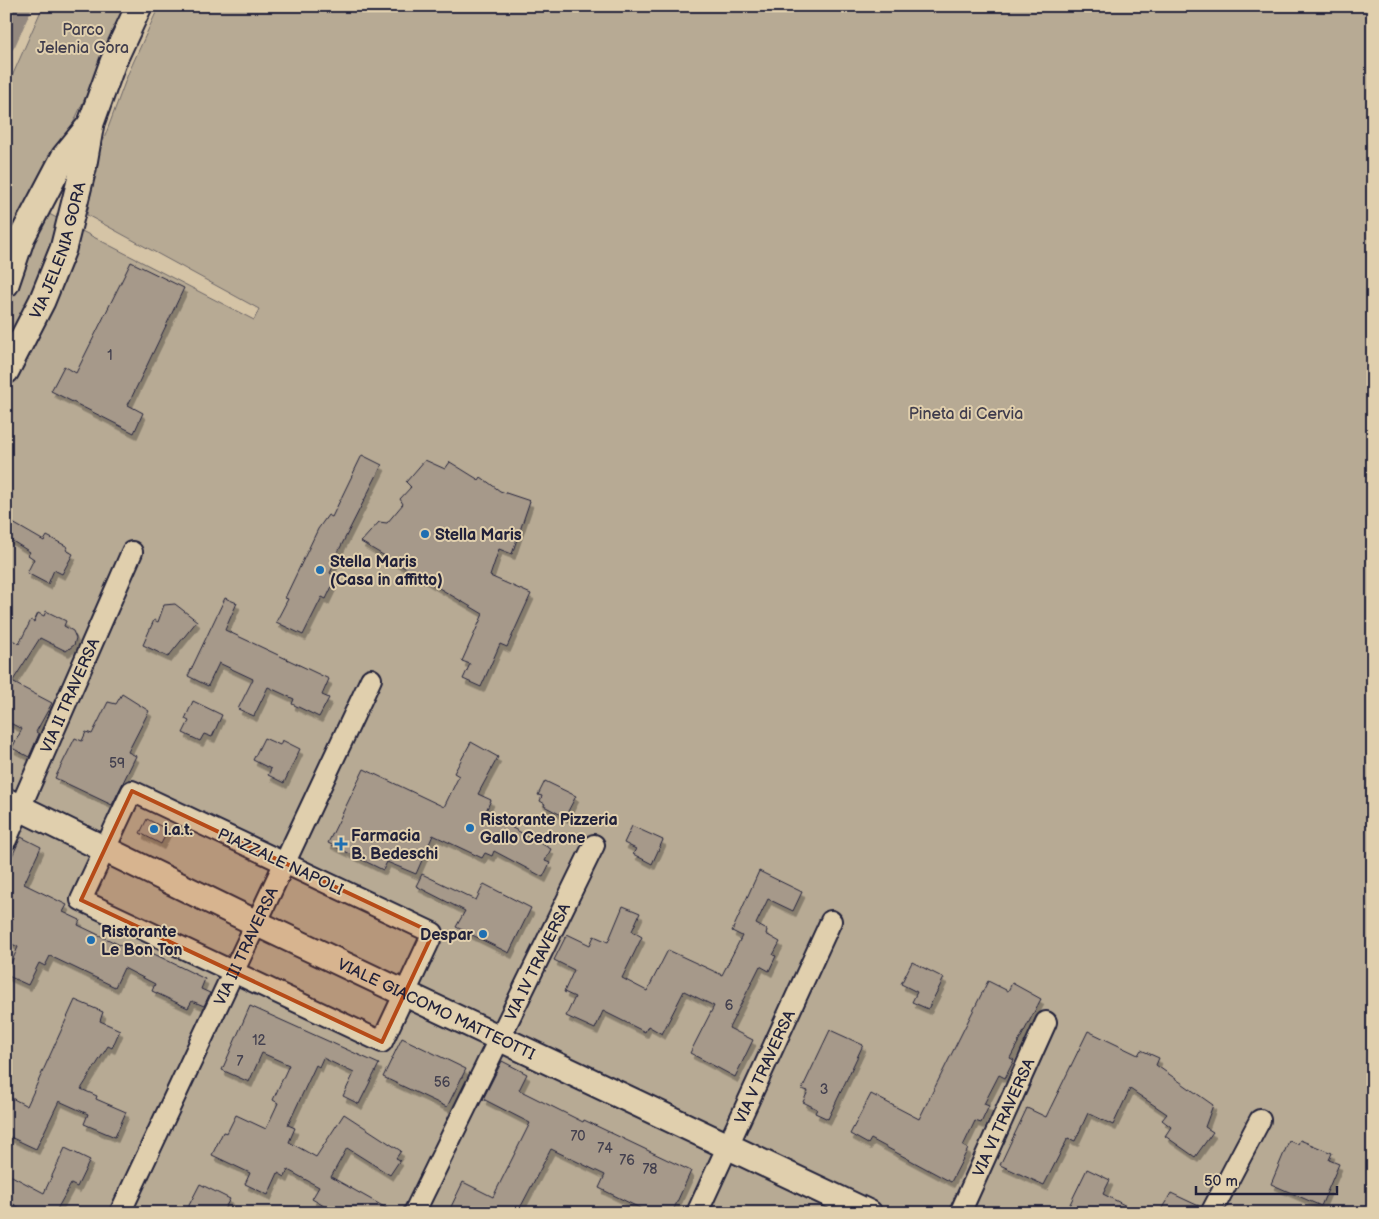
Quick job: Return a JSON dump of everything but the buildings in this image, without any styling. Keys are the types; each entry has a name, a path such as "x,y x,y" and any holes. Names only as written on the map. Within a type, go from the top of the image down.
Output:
{"street":[{"name":"VIA JELENIA GORA","path":"6,371 42,301 63,249 84,169 91,123 113,62 139,6"},
{"name":"VIA JELENIA GORA","path":"6,284 22,237 64,157 91,123"},
{"name":"VIA II TRAVERSA","path":"6,840 14,805 132,552"},
{"name":"VIA III TRAVERSA","path":"120,1213 283,862 371,679"},
{"name":"PIAZZALE NAPOLI","path":"132,791 283,862 433,933 382,1042 81,900 132,791"},
{"name":"VIALE GIACOMO MATTEOTTI","path":"14,805 256,923 869,1213"},
{"name":"VIA IV TRAVERSA","path":"414,1213 498,1037 594,845"},
{"name":"VIA V TRAVERSA","path":"697,1213 831,921"},
{"name":"VIA VI TRAVERSA","path":"960,1213 1046,1022"},
{"path":"1211,1213 1260,1120"}],"highlighted area":[{"path":"132,791 433,933 382,1042 81,900"}],"green space":[{"path":"43,6 128,6 62,147 75,158 75,180 67,174 49,214 254,320 259,309 87,215 98,155 128,74 159,6 1373,6 1373,1213 6,1213 6,90"}],"waterway":[{"path":"6,42 22,6"}],"place":[{"name":"Stella Maris","path":"425,534"},
{"name":"Stella Maris (Casa in affitto)","path":"320,570"},
{"name":"Ristorante Pizzeria Gallo Cedrone","path":"470,828"},
{"name":"i.a.t.","path":"154,829"},
{"name":"Farmacia B. Bedeschi","path":"341,844"},
{"name":"Despar","path":"483,934"},
{"name":"Ristorante Le Bon Ton","path":"91,940"}],"park label":[{"name":"Parco Jelenia Gora","path":"83,38"},
{"name":"Pineta di Cervia","path":"966,413"}]}
